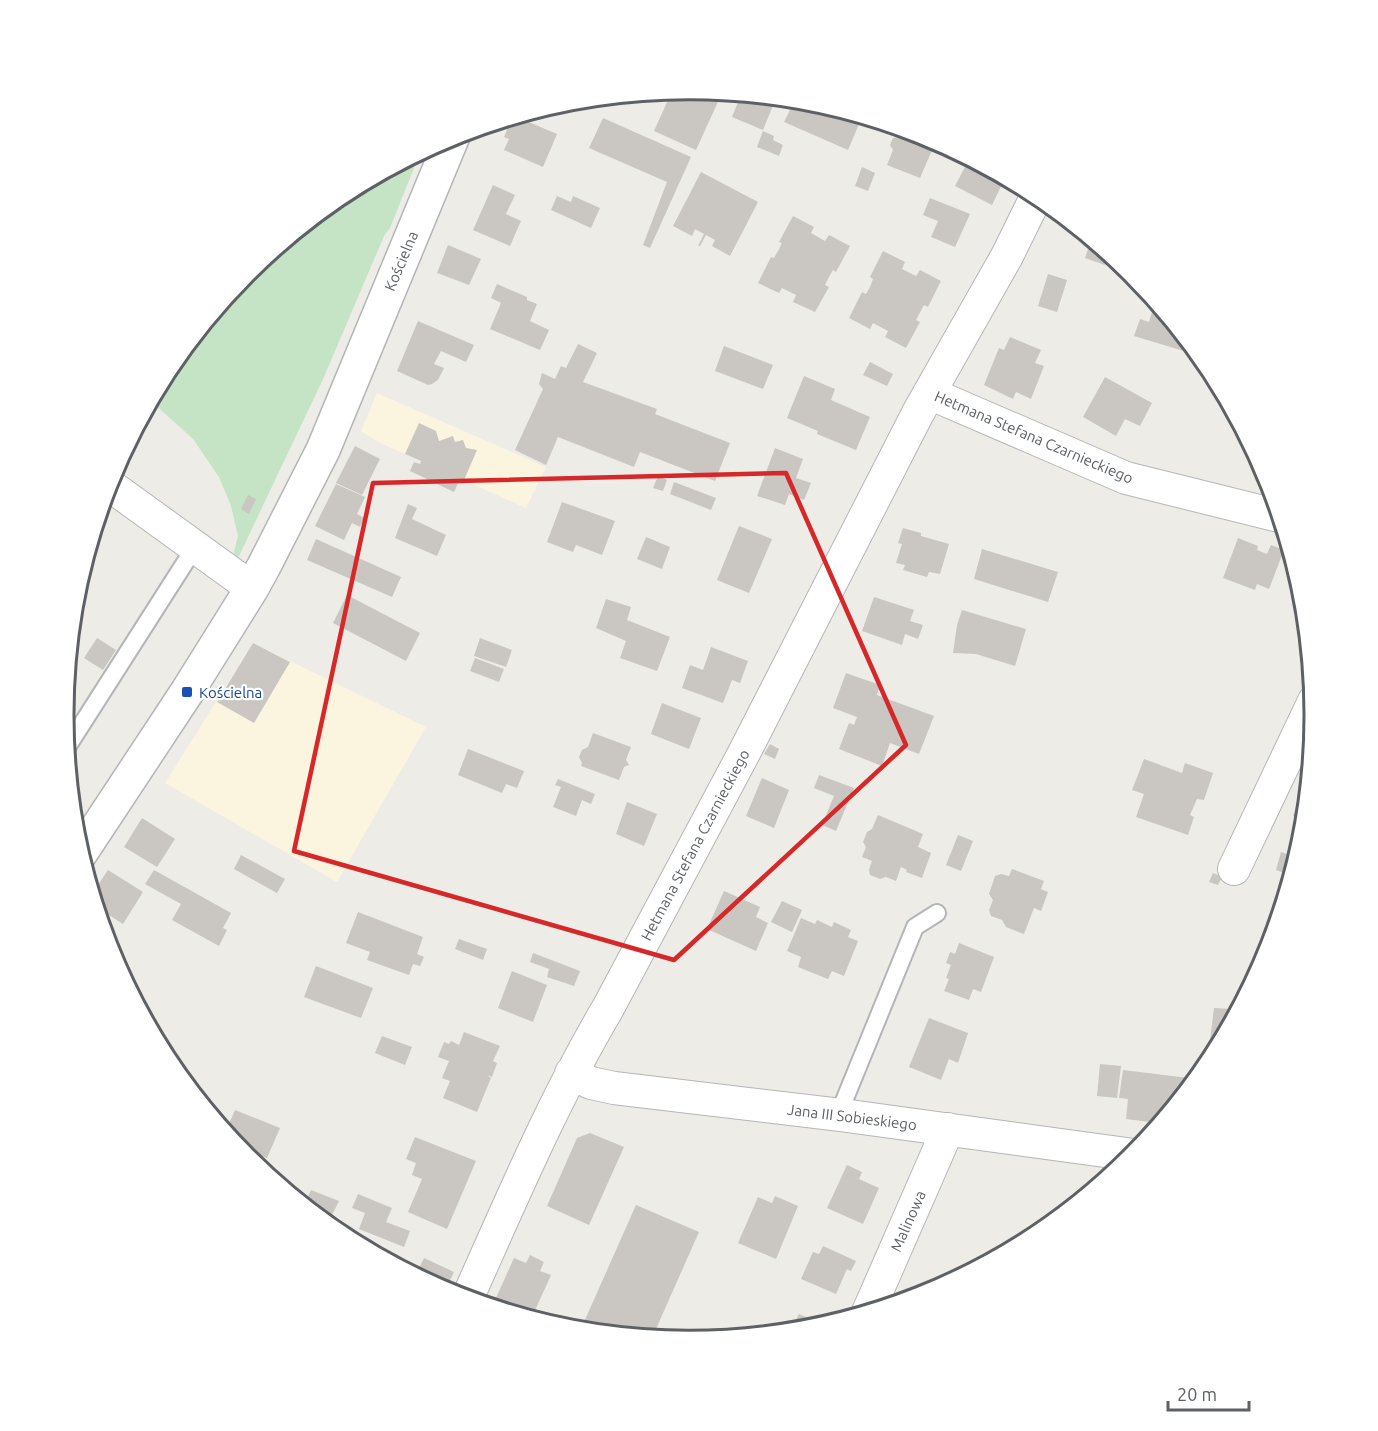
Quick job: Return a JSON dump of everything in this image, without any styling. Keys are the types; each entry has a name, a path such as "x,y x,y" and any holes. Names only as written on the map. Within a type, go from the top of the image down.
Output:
{"street":[{"name":"Kościelna","path":"87,844 187,692 252,588 323,450 447,149"},
{"name":"Hetmana Stefana Czarnieckiego","path":"471,1291 572,1073 744,753 929,393 1007,256 1032,205"},
{"name":"Hetmana Stefana Czarnieckiego","path":"929,393 1126,478 1270,514"},
{"path":"116,490 252,588"},
{"path":"1234,869 1304,722"},
{"name":"Jana III Sobieskiego","path":"572,1073 591,1083 614,1088 841,1115 1122,1153"},
{"name":"Malinowa","path":"872,1303 948,1129"}],"lane":[{"path":"75,736 195,547"},
{"path":"841,1115 844,1101 915,927 937,913"}],"highlighted area":[{"path":"786,473 906,745 674,960 294,851 373,483"}],"shaded area":[{"path":"377,393 546,467 526,508 378,442 361,431"},
{"path":"253,643 426,727 337,882 165,783"}],"green space":[{"path":"416,164 324,377 239,556 232,560 238,536 231,506 219,477 193,439 157,406 177,374 226,310 254,280 314,227 381,182"}],"building":[{"path":"668,101 718,101 696,150 654,131"},
{"path":"738,102 773,106 763,130 732,117"},
{"path":"791,109 859,124 848,150 784,122"},
{"path":"603,118 691,157 650,248 643,245 667,182 589,148"},
{"path":"528,122 557,134 543,167 504,150 509,139 504,137 508,128"},
{"path":"763,131 774,136 773,140 783,145 779,156 757,147"},
{"path":"898,137 932,150 920,178 887,165 893,150 890,145 893,138"},
{"path":"966,165 1002,185 992,205 955,186"},
{"path":"862,167 875,173 868,191 855,186"},
{"path":"701,172 758,202 730,256 712,246 715,240 706,235 698,246 704,234 695,229 692,236 673,226"},
{"path":"493,185 515,195 506,214 521,221 510,246 473,230"},
{"path":"557,196 571,202 573,196 600,208 591,228 551,210"},
{"path":"930,198 970,214 955,247 931,237 938,221 923,215"},
{"path":"793,216 814,227 811,233 825,241 829,235 850,246 836,272 833,270 829,277 825,285 829,287 815,312 793,302 796,295 782,288 779,293 758,283 771,257 774,258 778,251 782,243 779,242"},
{"path":"448,245 481,259 469,285 437,273"},
{"path":"1088,248 1106,263 1105,265 1085,258"},
{"path":"883,251 905,262 902,269 916,276 920,270 941,281 928,307 924,305 916,320 920,322 906,348 885,337 888,331 873,323 870,329 849,318 862,292 866,294 870,287 873,279 870,277"},
{"path":"1048,274 1067,280 1057,312 1038,306"},
{"path":"497,284 537,304 530,321 549,330 540,350 490,329 501,303 491,298"},
{"path":"1152,312 1154,313 1184,351 1134,336 1140,319 1149,322"},
{"path":"418,321 474,345 466,362 441,351 434,364 444,368 438,380 428,385 397,371"},
{"path":"1010,337 1041,350 1035,363 1044,366 1031,399 1016,392 1013,399 984,385 999,348 1004,350"},
{"path":"578,344 597,353 583,382 657,409 655,414 730,443 715,481 640,452 634,467 558,437 546,465 515,450 543,389 539,384 542,373 555,379 561,366 566,368"},
{"path":"724,346 773,365 763,389 715,371"},
{"path":"870,362 893,374 887,386 863,375"},
{"path":"804,376 835,389 831,400 870,417 856,450 817,434 818,431 787,418"},
{"path":"1105,377 1152,403 1140,426 1125,419 1116,436 1083,417"},
{"path":"419,423 436,431 439,441 453,436 455,442 463,440 466,448 477,450 464,480 460,479 454,492 410,471 414,462 420,464 421,461 405,454"},
{"path":"355,446 380,459 362,495 336,483"},
{"path":"775,448 803,459 796,478 811,483 804,500 789,494 785,505 757,496"},
{"path":"658,476 667,480 663,491 653,488"},
{"path":"674,482 716,498 711,510 670,494"},
{"path":"336,484 365,497 357,514 364,518 360,527 352,523 344,540 315,526"},
{"path":"248,495 256,499 249,514 241,509"},
{"path":"562,502 615,521 602,555 576,545 573,552 547,542"},
{"path":"408,504 417,508 412,519 446,535 437,556 395,538"},
{"path":"739,526 772,539 749,593 717,580"},
{"path":"903,528 949,544 940,574 929,572 927,577 903,570 905,565 896,563 902,544 898,543"},
{"path":"646,537 670,547 662,569 637,559"},
{"path":"1238,538 1258,546 1257,550 1267,554 1271,545 1282,549 1283,553 1269,589 1257,584 1255,590 1223,578"},
{"path":"316,539 401,577 392,597 307,560"},
{"path":"982,549 1058,572 1048,602 974,579"},
{"path":"347,595 420,633 406,661 333,623"},
{"path":"874,597 914,610 910,621 923,625 918,639 905,634 902,645 862,631"},
{"path":"606,599 631,607 627,620 670,637 657,671 620,658 626,641 596,628"},
{"path":"962,610 1026,629 1015,666 976,654 953,653 957,625"},
{"path":"97,638 116,650 103,670 84,658"},
{"path":"480,638 512,650 506,667 474,656"},
{"path":"253,643 290,662 254,723 217,702"},
{"path":"711,647 748,661 740,683 732,680 723,703 682,688 690,665 703,670"},
{"path":"475,658 504,669 499,682 470,671"},
{"path":"846,673 880,685 877,695 934,716 919,754 890,743 882,766 839,749 849,723 854,725 857,717 833,708"},
{"path":"662,703 701,718 689,749 651,734"},
{"path":"593,733 631,747 626,760 629,765 624,767 619,780 581,766 579,757 582,750 588,747"},
{"path":"770,744 779,749 775,759 764,754"},
{"path":"468,749 524,771 517,788 506,784 502,793 458,775"},
{"path":"1144,759 1182,773 1185,763 1213,773 1204,800 1197,799 1190,815 1194,817 1188,835 1136,817 1144,794 1132,790"},
{"path":"819,775 854,788 836,831 822,825 834,796 814,788"},
{"path":"762,778 789,790 774,828 746,816"},
{"path":"558,779 595,794 591,804 582,800 576,816 553,807 561,787 555,785"},
{"path":"1298,801 1296,817 1293,816"},
{"path":"627,802 657,814 644,846 616,834"},
{"path":"878,815 923,834 918,847 931,853 922,878 906,872 907,870 901,867 896,881 870,875 872,861 862,857 866,847 863,842"},
{"path":"142,818 175,839 157,867 124,847"},
{"path":"958,835 973,841 961,871 946,865"},
{"path":"1292,839 1284,873 1276,870 1281,852 1287,854"},
{"path":"241,855 285,879 277,893 234,869"},
{"path":"1012,869 1044,881 1041,889 1048,892 1041,911 1034,908 1024,934 1006,927 1002,920 991,916 989,910 993,900 989,894 995,876 1001,874 1009,876"},
{"path":"108,870 143,892 123,924 106,913 97,886"},
{"path":"154,870 231,913 223,928 227,930 219,946 172,920 181,904 145,884"},
{"path":"1213,873 1222,877 1218,885 1209,882"},
{"path":"724,891 760,907 756,917 768,923 756,951 707,929"},
{"path":"782,901 802,910 792,932 771,922"},
{"path":"358,912 423,937 417,954 424,957 420,966 413,964 409,975 367,960 370,952 346,943"},
{"path":"801,918 815,924 817,920 832,927 834,922 851,930 848,937 858,941 844,976 832,971 828,979 798,967 801,957 787,951"},
{"path":"459,939 487,949 483,960 455,949"},
{"path":"959,943 994,957 981,992 973,989 969,1000 944,991 951,965 946,963 950,952 955,954"},
{"path":"533,953 580,971 574,986 547,977 549,969 530,962"},
{"path":"316,966 373,988 361,1018 304,997"},
{"path":"512,971 547,985 533,1022 498,1008"},
{"path":"1214,1008 1230,1009 1222,1023 1210,1043"},
{"path":"929,1018 968,1033 958,1063 949,1059 941,1080 909,1067"},
{"path":"464,1032 500,1046 493,1061 497,1063 492,1077 487,1075 491,1078 477,1112 443,1098 450,1081 442,1078 449,1061 438,1057 444,1042 449,1044 451,1041 459,1045"},
{"path":"382,1036 412,1047 405,1065 375,1053"},
{"path":"1100,1064 1121,1066 1117,1098 1097,1096"},
{"path":"1123,1070 1186,1078 1151,1122 1126,1119 1128,1099 1119,1098"},
{"path":"235,1110 280,1128 267,1158 258,1154 229,1124"},
{"path":"590,1133 624,1147 589,1225 547,1206 577,1138"},
{"path":"415,1137 476,1161 447,1229 408,1212 422,1179 412,1175 416,1163 406,1159"},
{"path":"847,1165 862,1172 859,1179 879,1188 863,1224 827,1208"},
{"path":"311,1190 339,1201 331,1216 307,1198"},
{"path":"358,1194 392,1208 386,1222 410,1231 404,1247 359,1229 365,1213 352,1208"},
{"path":"775,1196 798,1206 776,1259 738,1243 758,1197 772,1203"},
{"path":"636,1205 699,1232 655,1330 584,1322"},
{"path":"823,1246 856,1261 851,1271 847,1269 836,1294 801,1279 813,1252 819,1254"},
{"path":"530,1255 544,1262 540,1271 551,1275 535,1311 496,1298 514,1258 526,1263"},
{"path":"424,1258 454,1272 449,1282 419,1269"},
{"path":"799,1314 810,1319 809,1319 795,1321"}],"place":[{"name":"Kościelna","path":"187,692"}]}
